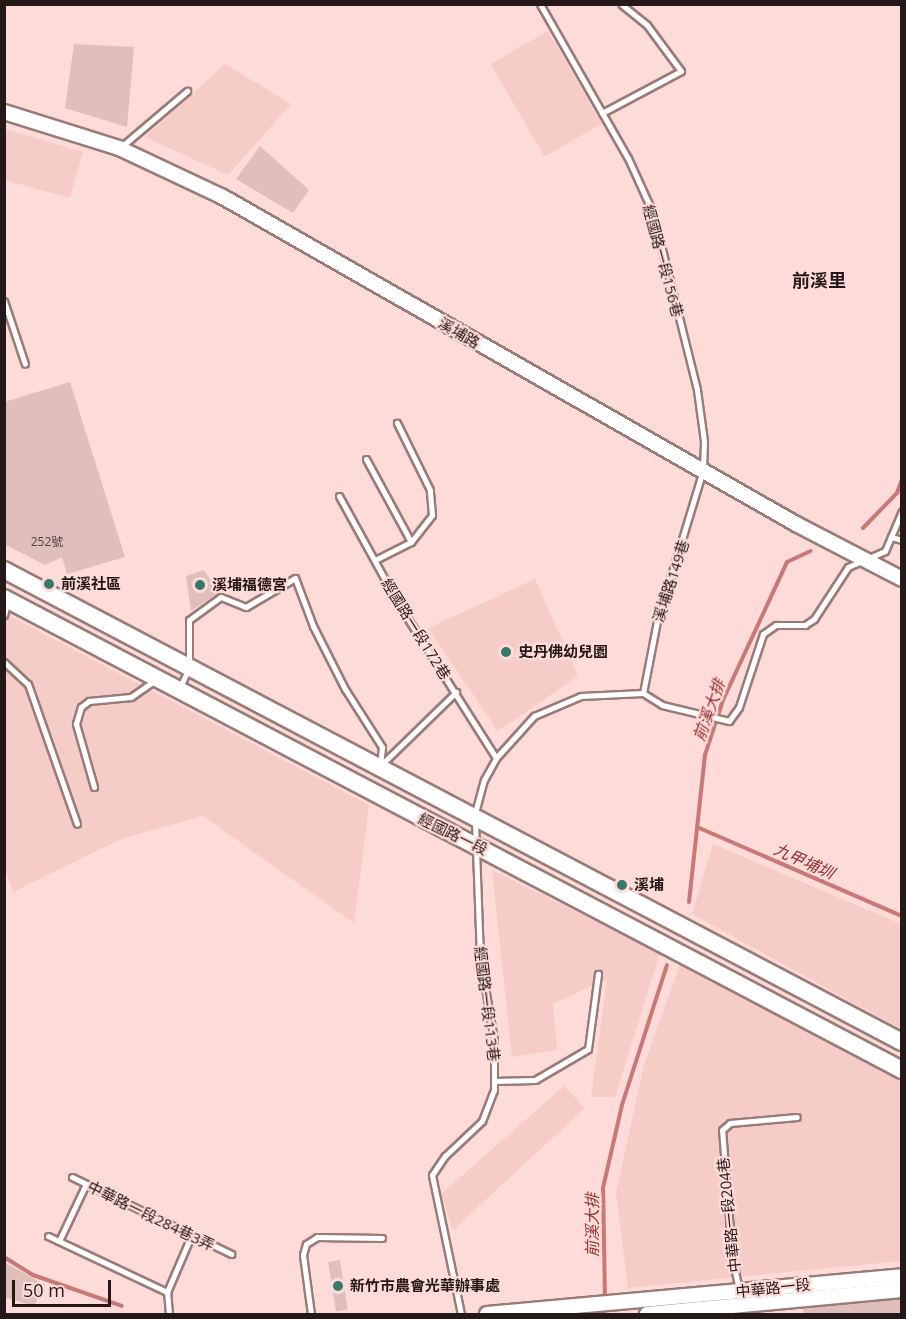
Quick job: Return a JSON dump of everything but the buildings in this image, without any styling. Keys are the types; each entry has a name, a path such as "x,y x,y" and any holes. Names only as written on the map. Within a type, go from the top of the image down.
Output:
{"main road":[{"name":"經國路一段","path":"4,570 902,1042"},
{"name":"經國路一段","path":"6,604 476,844 902,1070"}],"street":[{"name":"溪埔路","path":"4,112 119,148 223,197 703,470 865,561 902,579"},
{"name":"中華路一段","path":"646,1308 739,1292 902,1276"},
{"name":"中華路一段","path":"646,1308 740,1306 902,1290"},
{"path":"487,1314 559,1309 646,1308"}],"lane":[{"name":"經國路一段156巷","path":"540,4 602,113 653,213 697,390 704,441 703,470"},
{"path":"602,113 681,71 647,25 621,4"},
{"path":"119,148 187,91"},
{"path":"4,301 25,363"},
{"name":"經國路一段172巷","path":"398,423 434,503 427,524 411,542 375,560 399,605 496,758"},
{"path":"366,459 411,542"},
{"name":"溪埔路149巷","path":"643,693 657,621 703,470"},
{"path":"339,496 375,560"},
{"path":"476,819 475,803 496,758 545,709 595,694 643,693 662,705 724,722 739,707 768,628 805,625 814,619 848,567 885,551 902,511"},
{"path":"891,537 902,540"},
{"path":"178,691 189,668 189,620 221,597 246,608 295,578 313,626 345,689 382,747 380,766"},
{"path":"4,662 28,684 76,824"},
{"path":"94,788 76,724 81,707 89,702 131,697 156,679"},
{"name":"經國路一段172巷","path":"380,766 456,692"},
{"name":"經國路一段113巷","path":"461,1314 432,1175 439,1162 482,1121 494,1082 494,1040 480,958 476,819"},
{"path":"494,1082 535,1080 588,1048 598,974"},
{"name":"中華路一段204巷","path":"740,1306 730,1245 722,1137 724,1125 797,1118"},
{"name":"中華路一段284巷3弄","path":"72,1177 231,1254"},
{"path":"59,1241 86,1184"},
{"path":"48,1236 167,1292"},
{"path":"169,1314 167,1292 191,1236"},
{"path":"311,1314 303,1255 306,1244 317,1237 382,1238"}],"shaded area":[{"path":"548,31 602,124 544,157 491,64"},
{"path":"225,64 291,104 228,175 145,137"},
{"path":"5,129 83,152 70,198 5,180"},
{"name":"史丹佛幼兒園","path":"535,579 578,676 498,731 428,628"},
{"path":"4,613 369,805 354,923 203,816 121,839 13,892 4,866"},
{"path":"713,844 901,924 901,1029 692,914"},
{"path":"492,870 660,953 615,1097 591,1097 607,979 553,1004 557,1050 512,1057"},
{"path":"680,965 901,1077 901,1261 628,1288 616,1193 644,1065"},
{"path":"564,1086 585,1108 453,1230 441,1194"}],"waterway":[{"name":"前溪大排","path":"863,528 897,493 902,479"},
{"name":"前溪大排","path":"689,902 705,755 723,700 787,562 811,551"},
{"name":"九甲埔圳","path":"697,827 902,916"},
{"name":"前溪大排","path":"605,1299 603,1188 622,1105 667,965"},
{"path":"4,1257 33,1275 122,1306"}],"place":[{"name":"前溪社區","path":"49,584"},
{"name":"溪埔福德宮","path":"200,585"},
{"name":"史丹佛幼兒園","path":"506,652"},
{"name":"溪埔","path":"622,885"},
{"name":"新竹市農會光華辦事處","path":"338,1286"}],"district":[{"name":"前溪里","path":"819,280"}]}
